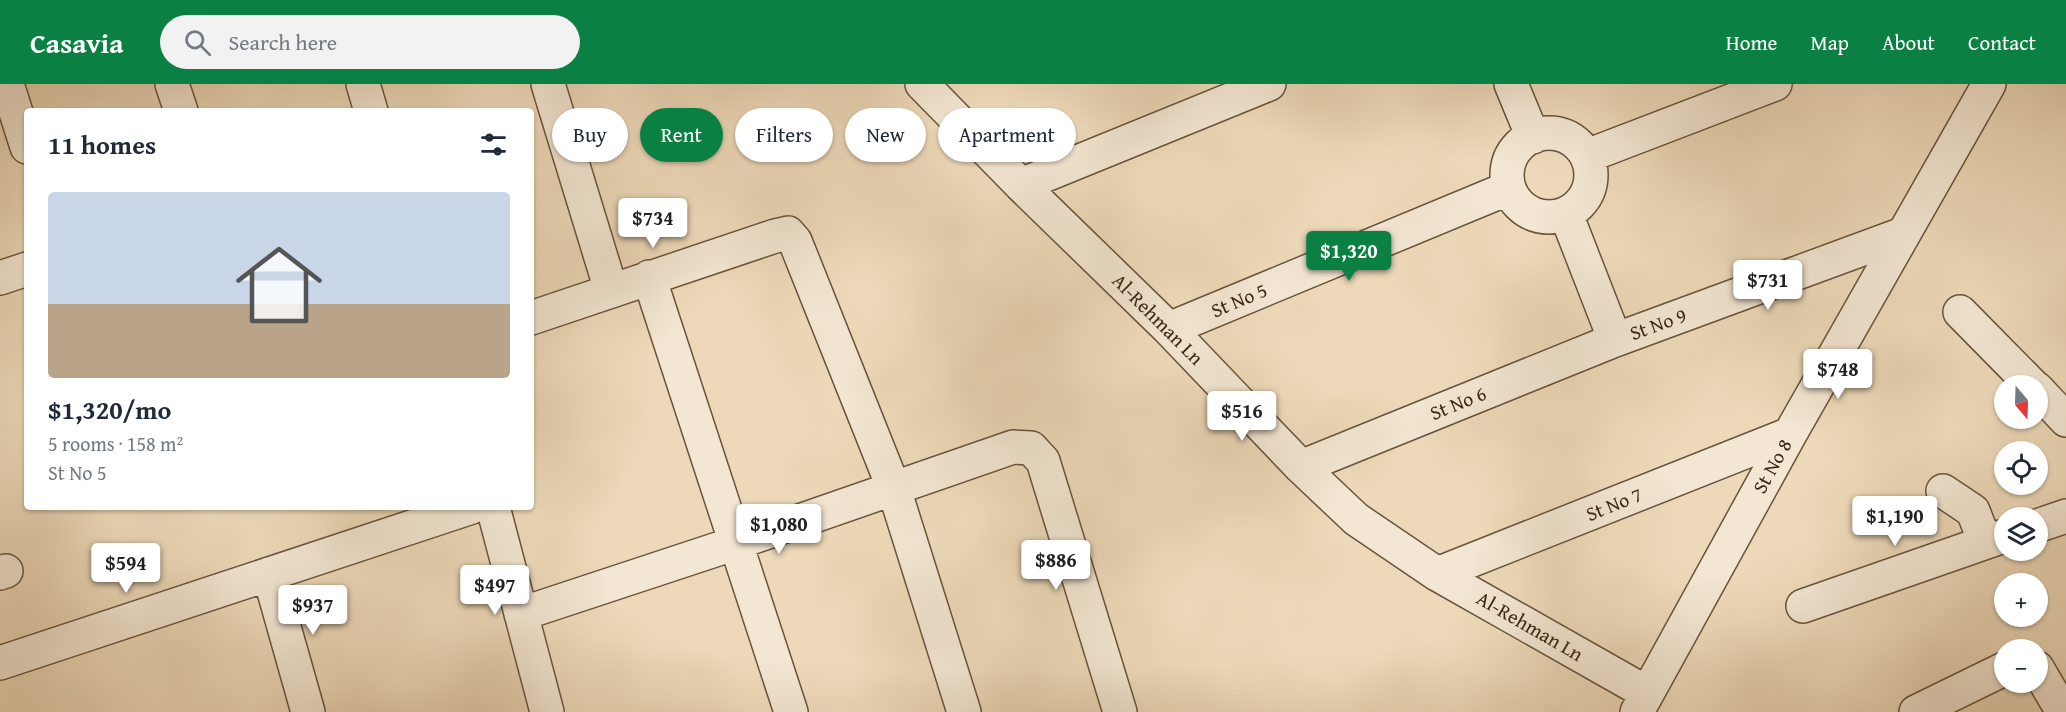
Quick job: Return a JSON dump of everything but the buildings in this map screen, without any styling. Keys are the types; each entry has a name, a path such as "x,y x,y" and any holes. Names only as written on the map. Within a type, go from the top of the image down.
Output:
{"street":[{"path":"7,84 18,148"},
{"path":"172,84 180,108"},
{"path":"363,84 370,108"},
{"path":"548,84 611,290"},
{"name":"Al-Rehman Ln","path":"922,84 1021,185 1169,329 1301,467 1356,519 1437,574 1642,703"},
{"path":"1021,185 1269,84"},
{"path":"1511,84 1533,137"},
{"path":"1587,156 1775,84"},
{"name":"St No 8","path":"1642,703 1790,434 1989,84"},
{"path":"1551,134 1570,138 1587,156 1591,170 1591,183 1586,196 1577,207 1566,214 1552,217 1538,216 1526,210 1516,201 1509,188 1509,164 1522,144 1533,137 1551,134"},
{"name":"St No 5","path":"1169,329 1509,188"},
{"path":"1566,214 1615,340"},
{"path":"534,317 649,277 788,233 795,240 894,489 964,712"},
{"name":"St No 9","path":"1615,340 1903,234"},
{"path":"0,278 24,270"},
{"path":"649,277 791,712"},
{"path":"1960,312 2022,375"},
{"name":"St No 6","path":"1301,467 1615,340"},
{"path":"2048,401 2066,420"},
{"name":"St No 7","path":"1437,574 1790,434"},
{"path":"520,614 736,543 1013,447 1031,448 1042,461 1120,712"},
{"path":"1943,491 1973,511 1994,538"},
{"path":"0,663 463,510"},
{"path":"494,510 547,712"},
{"path":"2048,522 2066,516"},
{"path":"1803,606 1994,539"},
{"path":"269,574 308,712"},
{"path":"1916,712 1994,674"},
{"path":"2048,687 2063,712"}]}
